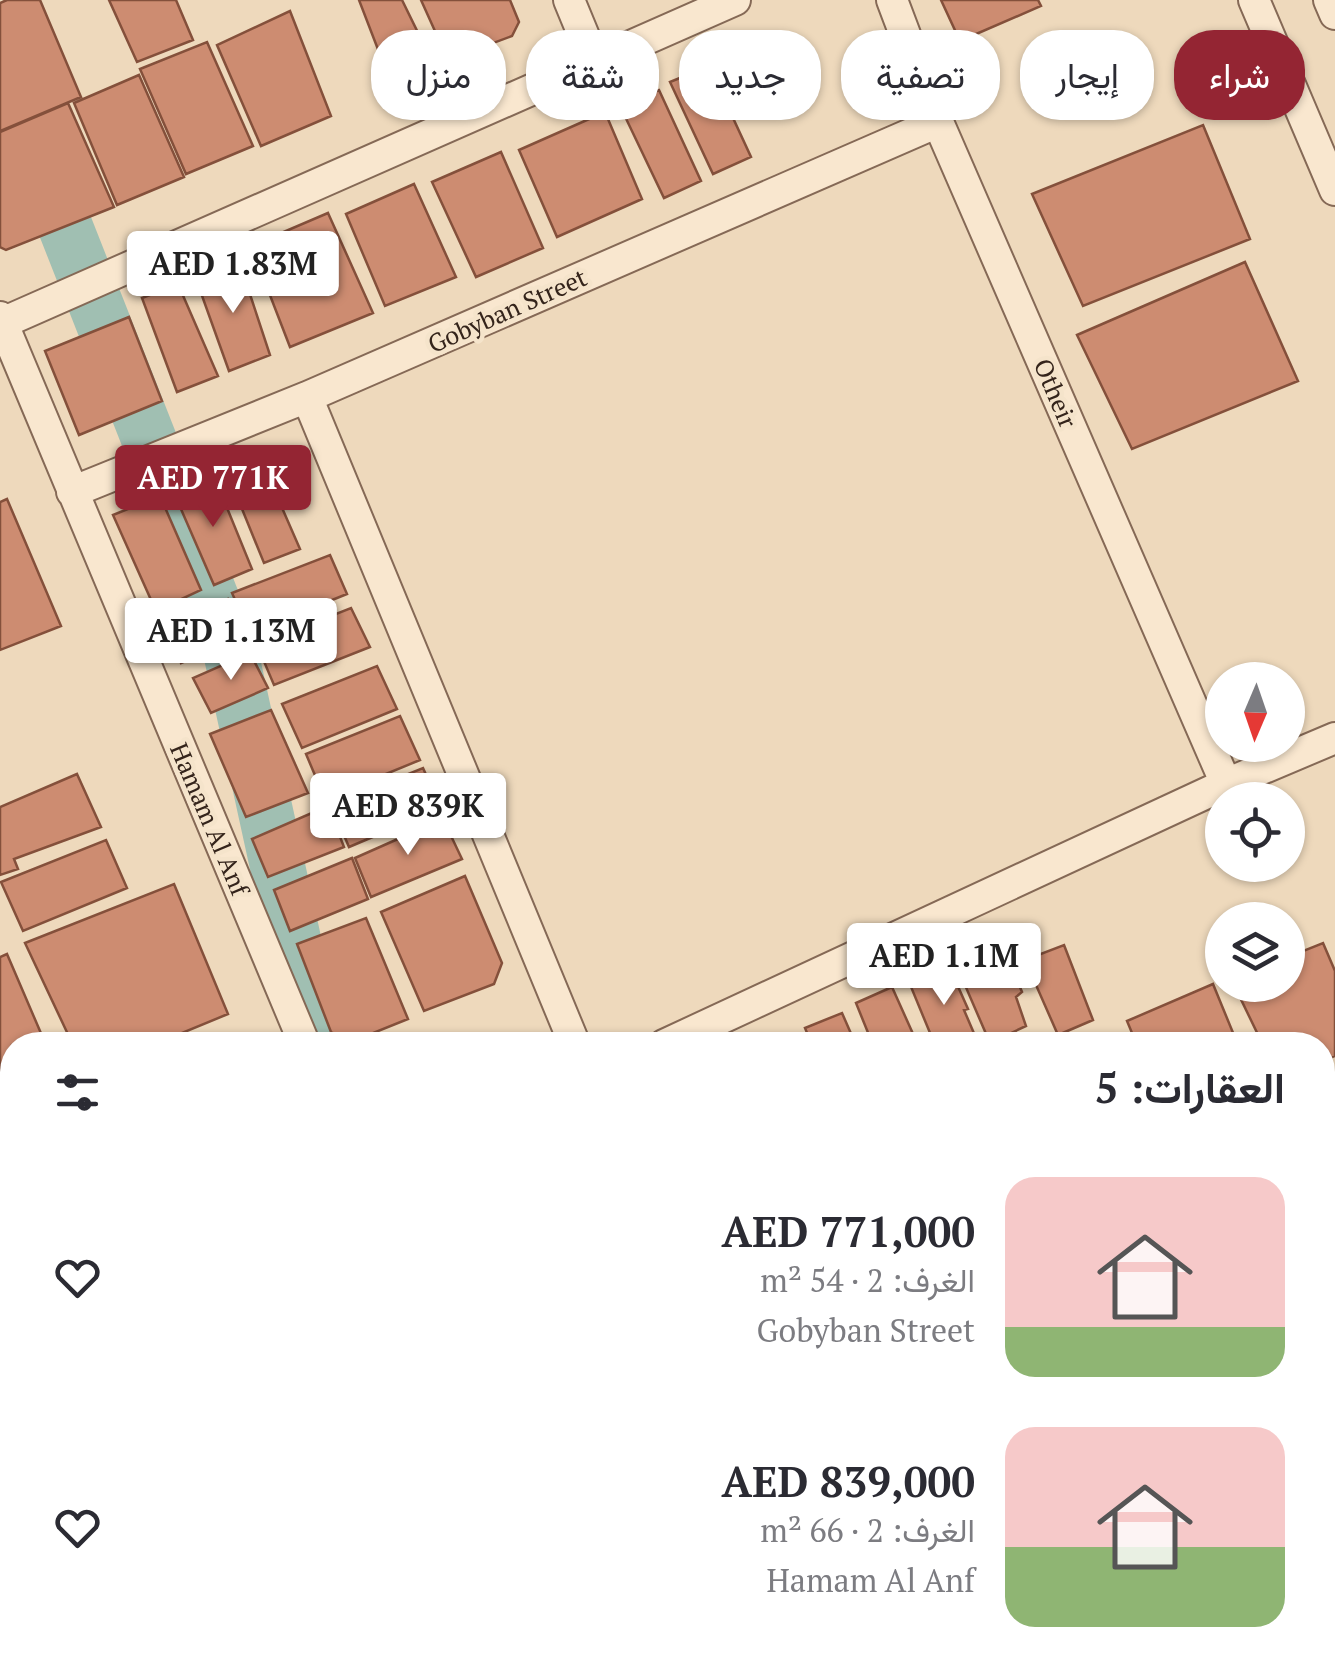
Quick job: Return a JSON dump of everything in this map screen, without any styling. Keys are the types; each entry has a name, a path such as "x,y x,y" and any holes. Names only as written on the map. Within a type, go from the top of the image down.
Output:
{"street":[{"path":"568,0 581,30"},
{"path":"659,34 735,0"},
{"name":"Otheir","path":"892,0 938,122 1225,782"},
{"path":"1254,0 1335,190"},
{"path":"1330,0 1335,14"},
{"path":"1,322 526,93"},
{"name":"Gobyban Street","path":"72,492 307,397 938,122"},
{"name":"Hamam Al Anf","path":"1,322 299,1032"},
{"path":"307,397 570,1032"},
{"path":"1231,782 1335,738"},
{"path":"692,1032 1205,794"}],"building":[{"path":"40,0 81,97 0,131 0,3"},
{"path":"109,0 176,0 193,40 137,62"},
{"path":"359,0 402,0 417,30 371,30"},
{"path":"421,0 510,0 519,22 512,36 506,38 506,30 434,30"},
{"path":"941,0 1038,0 1041,6 985,30 955,30"},
{"path":"290,11 331,116 261,146 217,45"},
{"path":"207,42 253,146 186,174 140,69"},
{"path":"139,75 184,177 117,205 74,103"},
{"path":"679,78 679,101 670,82"},
{"path":"659,90 701,181 664,198 627,120 659,120"},
{"path":"68,103 114,207 6,250 0,247 0,132"},
{"path":"587,120 608,120 642,199 557,237 519,150"},
{"path":"688,120 734,120 751,157 713,174"},
{"path":"1203,125 1250,239 1083,306 1032,194"},
{"path":"501,152 543,248 476,277 432,182"},
{"path":"414,184 456,277 385,306 346,214"},
{"path":"328,213 373,313 290,347 251,246"},
{"path":"239,261 270,355 229,371 196,279"},
{"path":"1245,262 1298,381 1132,449 1077,335"},
{"path":"178,284 218,376 177,392 142,298"},
{"path":"129,317 162,401 79,435 45,351"},
{"path":"266,456 273,473 269,478 300,549 264,563 227,472"},
{"path":"214,476 252,569 214,585 174,493"},
{"path":"160,496 201,590 156,611 113,515"},
{"path":"7,499 61,626 0,650 0,502"},
{"path":"330,555 347,594 250,633 232,593"},
{"path":"228,599 245,635 181,663 165,627"},
{"path":"351,608 370,647 274,685 257,645"},
{"path":"250,653 268,688 211,713 193,678"},
{"path":"377,666 397,709 302,748 282,704"},
{"path":"271,710 308,793 246,817 210,734"},
{"path":"400,716 420,760 325,799 306,754"},
{"path":"423,768 441,808 349,847 331,805"},
{"path":"77,774 101,827 14,859 18,869 0,875 0,807"},
{"path":"328,806 344,847 268,877 252,839"},
{"path":"443,819 462,859 371,897 355,858"},
{"path":"106,840 127,888 23,931 1,882"},
{"path":"352,858 368,899 290,931 274,890"},
{"path":"465,876 502,963 494,984 424,1011 381,912"},
{"path":"174,884 228,1014 184,1032 67,1032 25,943"},
{"path":"366,918 408,1019 376,1032 331,1032 297,944"},
{"path":"998,936 1022,992 1016,997 1026,1026 1013,1032 985,1032 952,955"},
{"path":"1323,943 1335,971 1335,1032 1257,1032 1242,1002 1305,1002 1305,950"},
{"path":"1064,945 1093,1020 1057,1032 1025,960"},
{"path":"7,954 40,1032 0,1032 0,957"},
{"path":"948,964 973,1032 930,1032 909,982"},
{"path":"892,987 912,1032 868,1032 856,1003"},
{"path":"1205,987 1205,1002 1220,1002 1233,1032 1132,1032 1127,1021"},
{"path":"842,1013 850,1032 807,1032 805,1028"}],"waterway":[{"path":"0,95 39,160 228,640 312,1032"}]}
